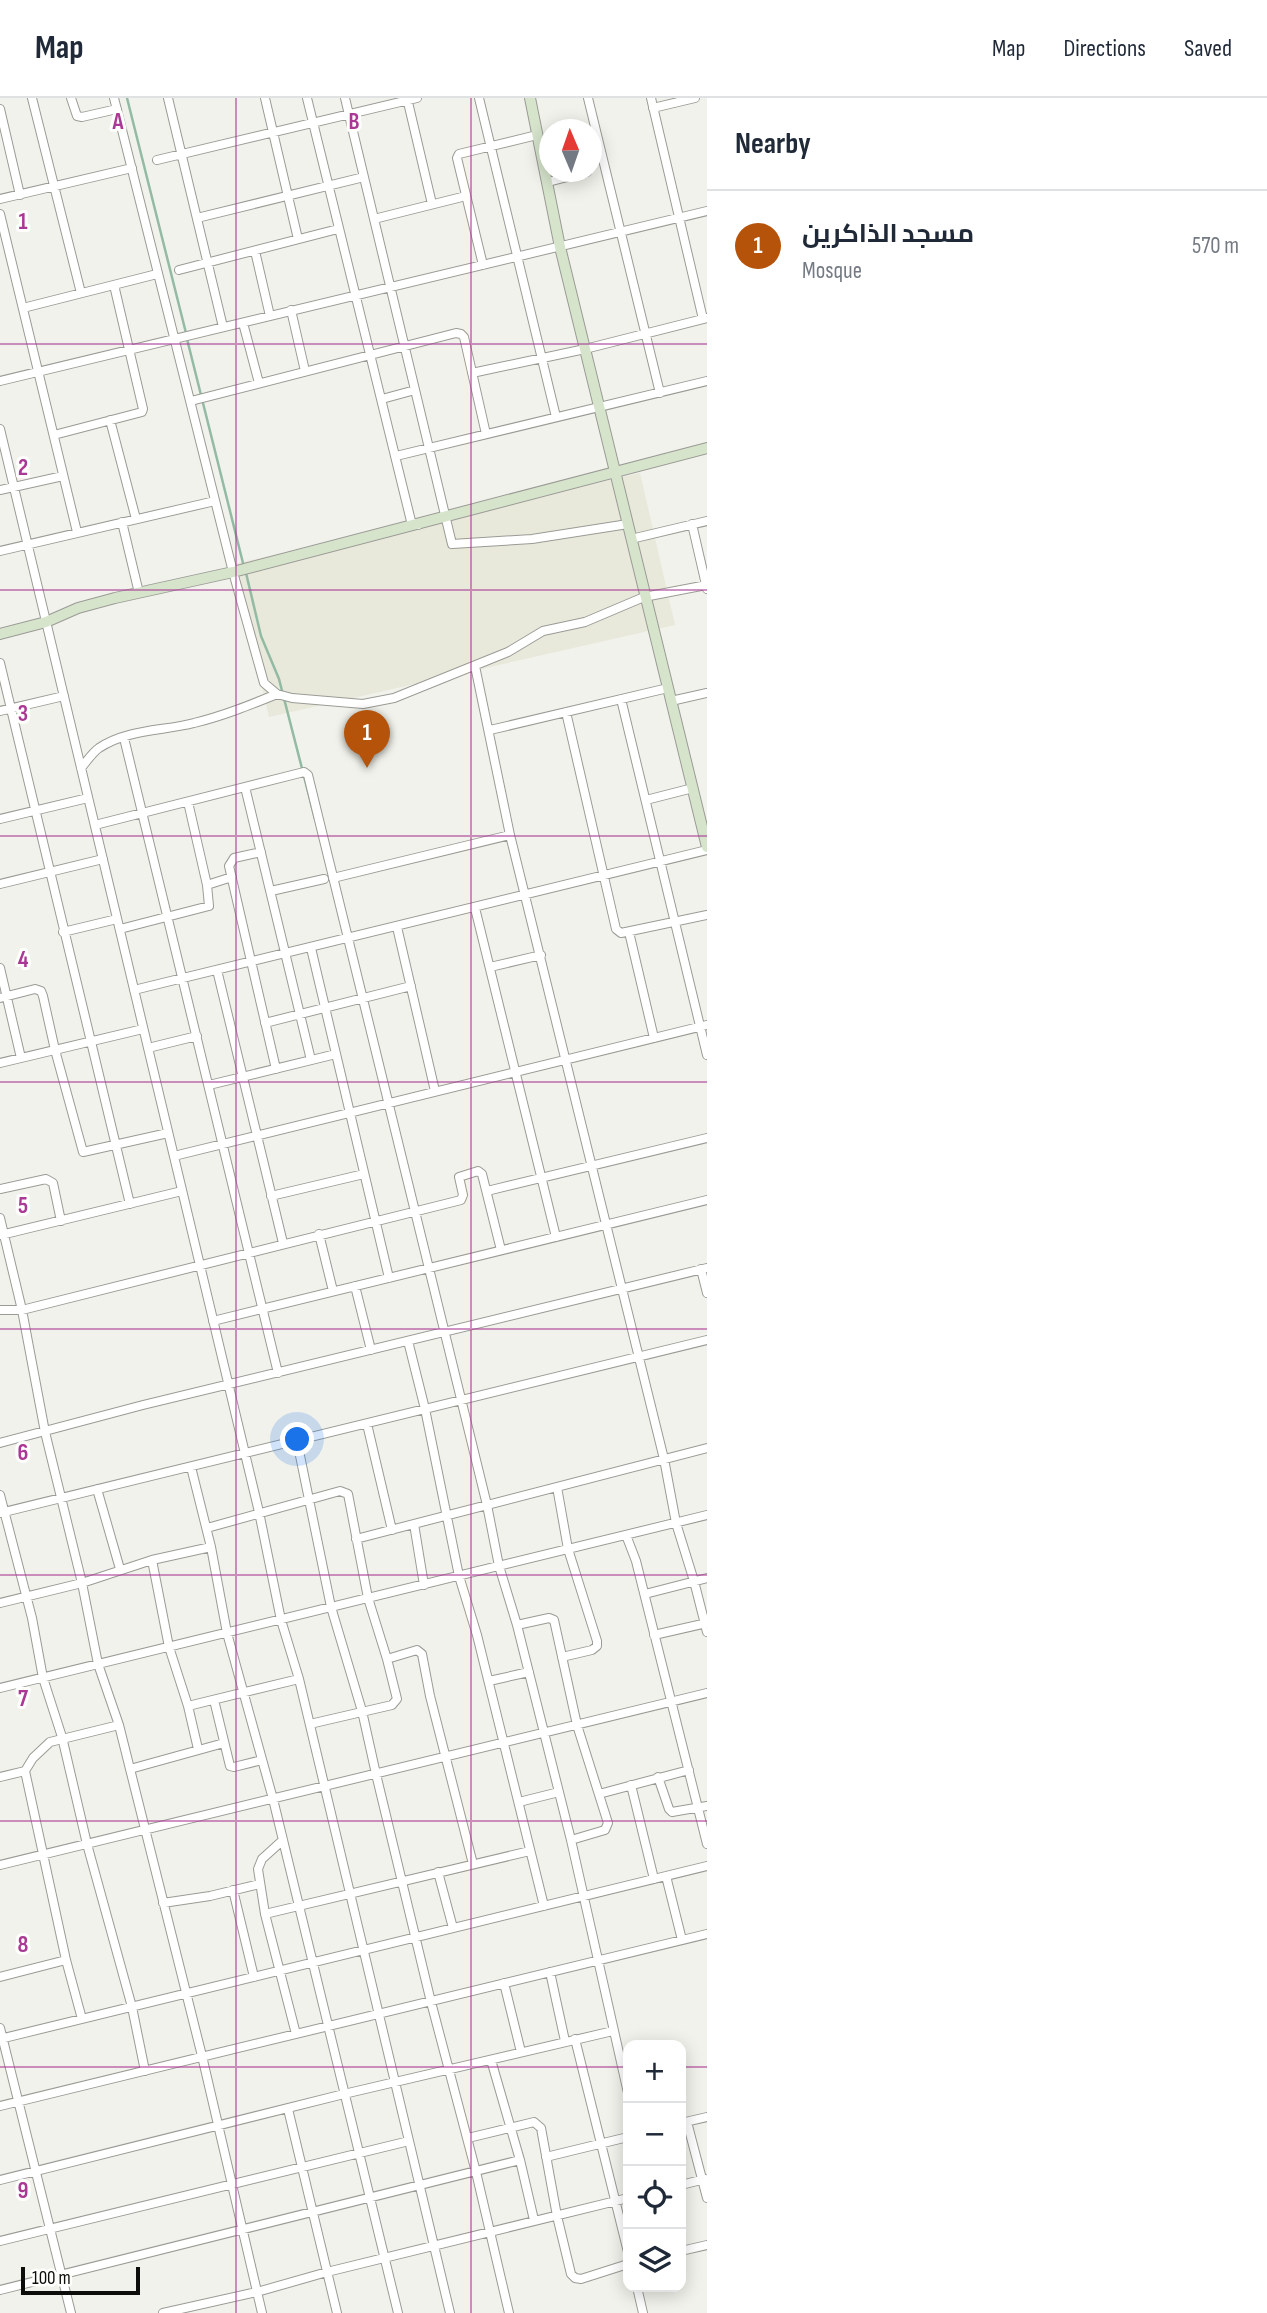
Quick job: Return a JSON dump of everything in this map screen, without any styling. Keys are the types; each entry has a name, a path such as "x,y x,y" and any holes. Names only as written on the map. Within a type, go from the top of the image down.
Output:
{"street":[{"path":"32,98 81,293"},
{"path":"71,98 77,116 117,108"},
{"path":"114,98 233,572 264,683 277,694 292,698 363,704 394,698 508,652 544,631 594,619 644,597 707,586 692,524"},
{"path":"168,98 223,327"},
{"path":"265,98 298,239"},
{"path":"307,98 411,521 418,525"},
{"path":"345,98 450,541 456,545 532,539 628,524"},
{"path":"157,160 417,98"},
{"path":"479,98 556,417"},
{"path":"530,98 539,144"},
{"path":"588,98 660,393"},
{"path":"472,373 542,359 705,318 651,98"},
{"path":"653,108 695,98"},
{"path":"407,99 432,204"},
{"path":"0,109 20,195"},
{"path":"483,265 457,158 459,154 537,135"},
{"path":"0,199 132,167"},
{"path":"197,218 364,177"},
{"path":"134,990 475,908 707,848 584,349 548,182"},
{"path":"374,219 466,196"},
{"path":"0,381 707,211"},
{"path":"0,214 77,532"},
{"path":"179,270 338,229"},
{"path":"255,251 270,316"},
{"path":"0,266 12,263"},
{"path":"23,308 157,274"},
{"path":"54,435 142,412 144,409 114,285"},
{"path":"291,310 306,370"},
{"path":"243,323 259,383"},
{"path":"191,401 456,333 461,334 486,434"},
{"path":"396,456 707,381"},
{"path":"382,399 415,390"},
{"path":"110,420 136,519"},
{"path":"0,429 259,1512 281,1620 310,1724 450,2313"},
{"path":"0,634 46,622 78,608 233,572 707,449"},
{"path":"0,490 64,476"},
{"path":"0,551 215,501"},
{"path":"631,539 707,521"},
{"path":"122,522 139,593"},
{"path":"0,663 130,1204"},
{"path":"475,666 510,835 664,1459 676,1523 706,1626 654,1635"},
{"path":"489,730 668,688"},
{"path":"671,701 707,693"},
{"path":"81,768 97,749 111,741 192,724 277,694"},
{"path":"0,712 64,696"},
{"path":"621,699 704,1026 707,1055"},
{"path":"566,712 616,929 621,933 629,932 707,915"},
{"path":"124,737 278,1373"},
{"path":"95,825 307,773 328,879 347,939 487,1505 499,1566 517,1625 571,1840 623,2073"},
{"path":"245,787 311,1060"},
{"path":"646,800 693,788"},
{"path":"0,819 88,798"},
{"path":"120,929 209,906 207,884 188,802"},
{"path":"271,891 510,835"},
{"path":"261,852 234,859 229,866 276,1069"},
{"path":"0,884 103,859"},
{"path":"207,884 232,877"},
{"path":"475,908 556,1237"},
{"path":"63,932 117,919"},
{"path":"397,927 435,1091"},
{"path":"629,932 654,1038"},
{"path":"310,948 389,1278"},
{"path":"490,967 541,955"},
{"path":"0,968 3,997 21,1058"},
{"path":"217,970 283,1243"},
{"path":"265,1023 411,986"},
{"path":"3,997 35,989 41,991 81,1150 85,1152 168,1133"},
{"path":"174,1156 704,1026"},
{"path":"0,1063 143,1028"},
{"path":"148,1048 197,1036"},
{"path":"209,1085 336,1054"},
{"path":"486,1191 707,1138"},
{"path":"0,1310 22,1310 461,1200 461,1175 481,1172 501,1250"},
{"path":"271,1196 364,1174"},
{"path":"0,1189 50,1180 53,1183 61,1221"},
{"path":"2,1235 182,1191"},
{"path":"213,1321 707,1200"},
{"path":"0,1218 22,1310 45,1432 99,1664 119,1725 202,2056 262,2313"},
{"path":"320,1234 333,1292"},
{"path":"0,1443 143,1405 704,1269 707,1293"},
{"path":"355,1286 371,1350"},
{"path":"2,1512 707,1340"},
{"path":"408,1341 425,1409 459,1576 489,1681 544,1906"},
{"path":"367,1424 392,1530"},
{"path":"298,1441 331,1607 362,1712 509,2313"},
{"path":"356,1539 707,1449"},
{"path":"191,1466 207,1528 228,1633 283,1840 398,2313"},
{"path":"557,1487 568,1549 597,1641 597,1646 592,1650 562,1657"},
{"path":"97,1489 120,1569"},
{"path":"207,1528 340,1491 348,1494 368,1598 397,1699 392,1704 310,1724"},
{"path":"0,1495 43,1678 62,1737 87,1844 132,2007 145,2071"},
{"path":"0,1688 707,1516"},
{"path":"414,1524 424,1585"},
{"path":"626,1535 645,1594 707,1844"},
{"path":"0,1603 82,1583 152,1560 211,1547"},
{"path":"152,1560 169,1647 188,1706 198,1749"},
{"path":"645,1594 707,1578"},
{"path":"517,1625 552,1617 577,1725 599,1794 607,1826 571,1840"},
{"path":"387,1659 417,1650 422,1654 472,1864"},
{"path":"489,1681 529,1672"},
{"path":"188,1706 299,1679"},
{"path":"0,1865 707,1693"},
{"path":"214,1700 232,1767 262,1760"},
{"path":"0,1777 25,1772 44,1746 62,1737 119,1725"},
{"path":"130,1769 224,1743"},
{"path":"599,1794 689,1770"},
{"path":"25,1772 66,1960 82,2020"},
{"path":"658,1777 672,1812 707,1806"},
{"path":"631,1785 654,1879"},
{"path":"519,1802 559,1792"},
{"path":"283,1840 259,1864 265,1914 296,2034"},
{"path":"265,1914 530,1851"},
{"path":"1,2039 707,1866"},
{"path":"438,1872 453,1928"},
{"path":"666,1876 682,1940"},
{"path":"163,1903 261,1884"},
{"path":"233,1891 254,1977"},
{"path":"0,2106 707,1934"},
{"path":"0,1977 66,1960"},
{"path":"550,1972 565,2041"},
{"path":"503,1983 521,2052"},
{"path":"0,2028 71,2313"},
{"path":"0,2180 344,2094 613,2031"},
{"path":"575,2039 623,2231"},
{"path":"491,2060 534,2220"},
{"path":"288,2109 337,2313"},
{"path":"686,2122 707,2117"},
{"path":"468,2138 534,2122 538,2124 571,2274 581,2279 623,2266"},
{"path":"686,2127 705,2179 707,2198"},
{"path":"546,2157 623,2138"},
{"path":"0,2241 409,2141"},
{"path":"0,2290 520,2161"},
{"path":"686,2184 705,2179"},
{"path":"163,2313 257,2292 327,2272 623,2199"},
{"path":"686,2250 707,2245"},
{"path":"638,2292 643,2313"}],"shaded area":[{"path":"640,473 675,625 269,717 234,564"}],"waterway":[{"path":"127,98 186,333"},
{"path":"187,339 244,567"},
{"path":"246,573 261,636 279,679 315,819"}],"place":[{"name":"مسجد الذاكرين","path":"367,768"}]}
